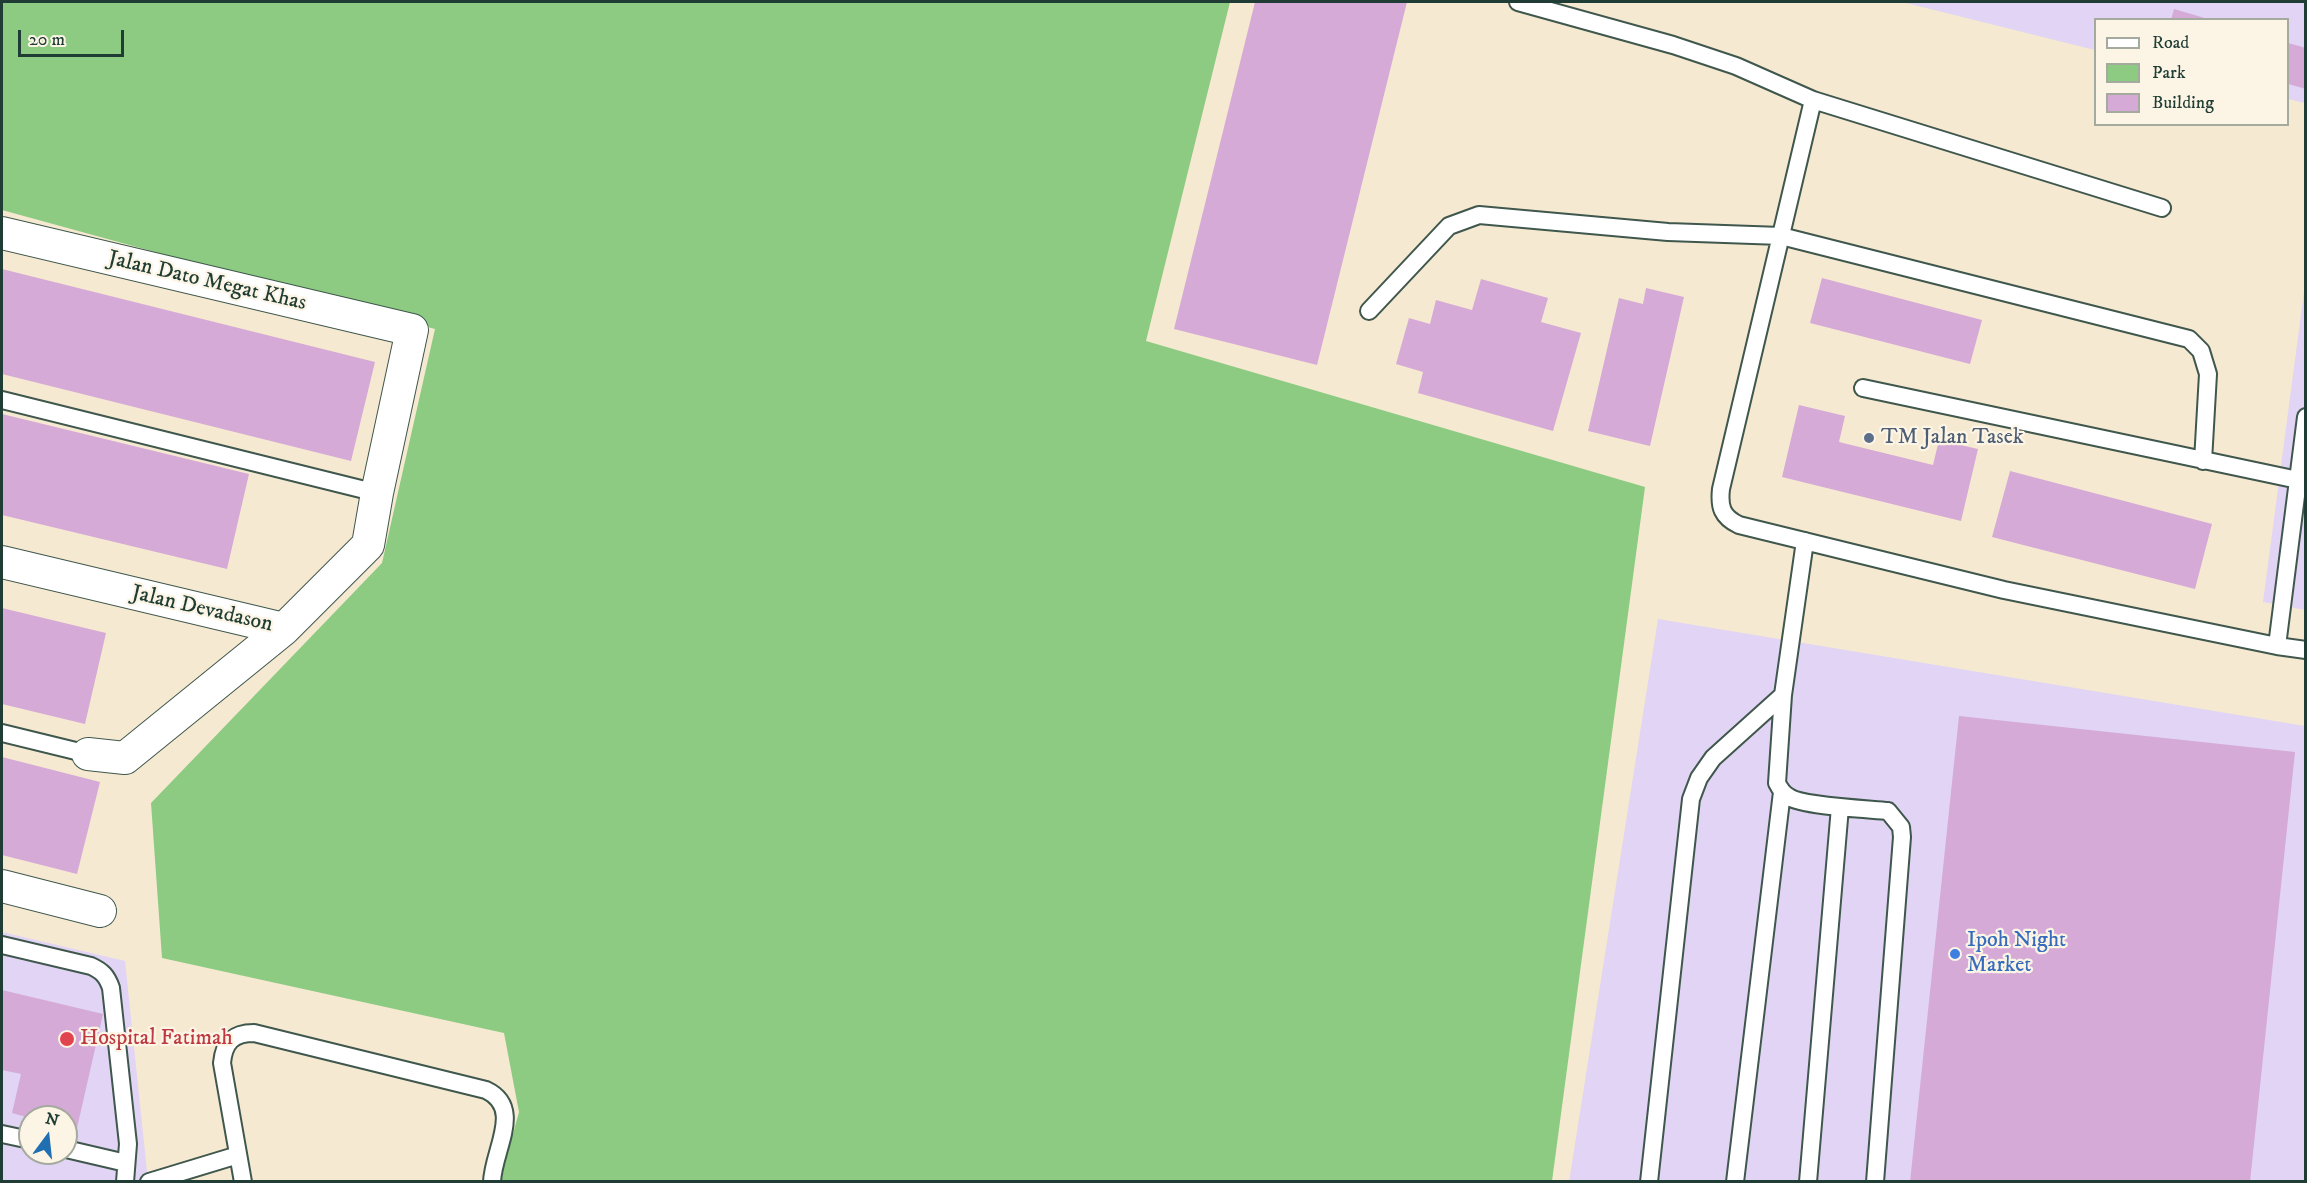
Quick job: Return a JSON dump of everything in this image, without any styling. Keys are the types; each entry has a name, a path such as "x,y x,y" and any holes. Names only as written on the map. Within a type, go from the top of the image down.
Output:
{"street":[{"name":"Jalan Dato Megat Khas","path":"2,233 412,330"},
{"name":"Jalan Devadason","path":"2,562 284,629 368,545 412,330"},
{"path":"88,754 125,758 284,629"},
{"path":"2,886 100,911"}],"lane":[{"path":"1518,2 1673,45 1736,66 1813,100 2162,208"},
{"path":"1813,100 1721,489 1719,503 1723,513 1739,525 2004,590 2306,650"},
{"path":"1369,311 1449,226 1479,215 1668,232 1781,236 2189,339 2201,351 2208,374 2203,461"},
{"path":"1863,388 2298,480"},
{"path":"2,400 377,494"},
{"path":"2277,646 2306,417"},
{"path":"1805,541 1784,695 1776,772 1777,783 1790,799 1840,807 1888,811 1901,827 1875,1182"},
{"path":"1649,1182 1691,799 1700,778 1713,758 1784,695"},
{"path":"2,733 88,754"},
{"path":"1735,1182 1782,792"},
{"path":"1808,1182 1840,807"},
{"path":"2,945 91,966 101,970 108,978 128,1144 125,1182"},
{"path":"243,1182 222,1063 223,1050 230,1039 242,1033 254,1033 486,1090 495,1095 502,1102 506,1112 492,1168 492,1182"},
{"path":"2,1134 18,1137"},
{"path":"78,1152 126,1164"},
{"path":"149,1182 238,1155"}],"shaded area":[{"path":"1902,2 2305,2 2305,103 2289,99 2289,18 2094,18 2094,50"},
{"path":"2305,284 2305,610 2263,602"},
{"name":"Ipoh Night Market","path":"1658,619 2305,726 2305,1181 1569,1182"},
{"name":"Hospital Fatimah","path":"2,932 125,961 148,1181 2,1182"}],"green space":[{"path":"2,2 1230,2 1146,341 1645,487 1552,1181 500,1181 519,1112 504,1033 162,958 151,803 382,563 435,329 2,210"}],"building":[{"path":"1255,2 1407,2 1317,365 1174,329"},
{"path":"2174,9 2205,18 2172,18"},
{"path":"2289,43 2306,48 2306,89 2289,84"},
{"path":"2,269 375,362 351,461 2,374"},
{"path":"1822,278 1982,320 1970,364 1810,323"},
{"path":"1481,279 1548,298 1541,322 1581,333 1553,431 1418,393 1423,372 1396,364 1409,318 1430,324 1436,300 1472,310"},
{"path":"1646,288 1684,297 1650,446 1588,431 1619,298 1643,304"},
{"path":"1799,405 1845,416 1839,442 1933,465 1939,440 1978,449 1961,521 1782,477"},
{"path":"2,414 249,474 227,569 2,515"},
{"path":"2010,471 2212,524 2195,589 1992,537"},
{"path":"2,608 106,633 85,724 2,704"},
{"path":"1959,716 2295,752 2250,1182 1910,1182"},
{"path":"2,757 100,782 77,874 2,855"},
{"path":"2,990 103,1014 78,1124 78,1105 18,1105 18,1115 12,1113 21,1074 2,1070"}],"place":[{"name":"TM Jalan Tasek","path":"1869,438"},
{"name":"Ipoh Night Market","path":"1955,954"},
{"name":"Hospital Fatimah","path":"67,1039"}]}
